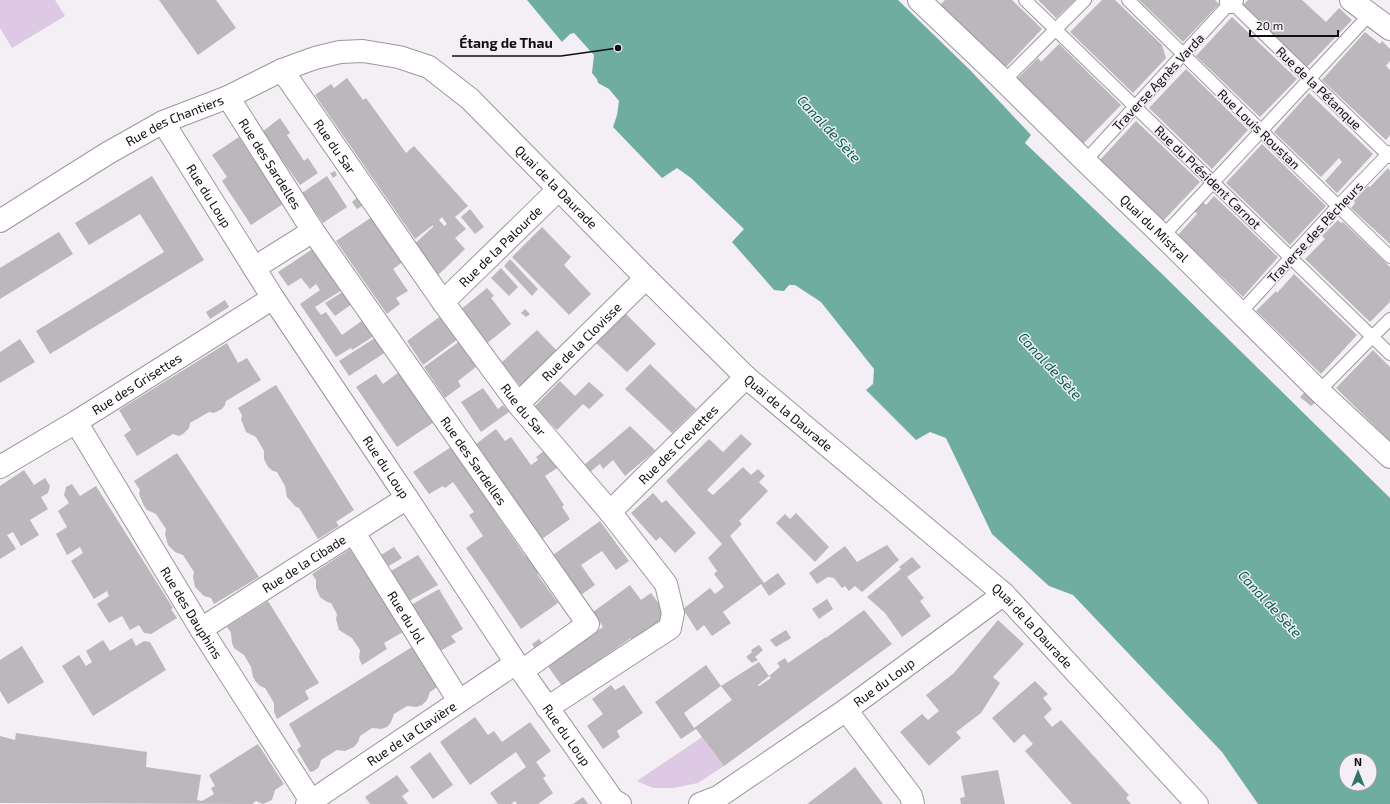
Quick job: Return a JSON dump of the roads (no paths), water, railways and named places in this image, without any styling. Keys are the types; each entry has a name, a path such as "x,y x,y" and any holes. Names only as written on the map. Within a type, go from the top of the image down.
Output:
{"street":[{"path":"1351,0 1390,29"},
{"name":"Quai du Mistral","path":"927,3 1004,81 1319,391 1390,457"},
{"name":"Rue des Chantiers","path":"0,221 108,153 163,122 228,97 282,70 321,56 340,52 363,51"},
{"name":"Quai de la Daurade","path":"363,51 400,57 429,67 470,99 558,190 746,377 1004,594 1197,804"},
{"name":"Rue du Sar","path":"282,70 443,302 518,404 610,512 666,584 673,613 670,628 547,708"},
{"name":"Rue des Sardelles","path":"228,97 313,230 588,624 519,667"},
{"name":"Rue du Loup","path":"163,122 273,298 519,667 613,800 620,804"},
{"name":"Rue de la Palourde","path":"443,302 558,190"},
{"path":"254,268 313,230"},
{"name":"Rue de la Clovisse","path":"518,404 646,278"},
{"name":"Rue des Grisettes","path":"0,467 76,422 273,298"},
{"name":"Rue des Crevettes","path":"610,512 746,377"},
{"name":"Rue des Dauphins","path":"76,422 201,629 309,803"},
{"name":"Rue de la Cibade","path":"201,629 407,498"},
{"name":"Rue du Jol","path":"354,533 459,701"},
{"name":"Rue du Loup","path":"700,804 718,797 846,710 1004,594"},
{"name":"Rue de la Clavière","path":"309,803 459,701 519,667"},
{"path":"846,710 911,796 913,804"}],"lane":[{"name":"Rue du Président Carnot","path":"1025,0 1390,354"},
{"path":"1004,81 1085,0"},
{"name":"Rue Louis Roustan","path":"1128,0 1390,257"},
{"name":"Traverse Agnès Varda","path":"1085,161 1231,1"},
{"name":"Rue de la Pétanque","path":"1231,1 1389,154"},
{"path":"1163,236 1370,14"},
{"name":"Traverse des Pêcheurs","path":"1240,313 1338,206 1389,154"},
{"path":"1319,391 1390,319"}],"water":[{"name":"Canal de Sète","path":"527,0 898,0 971,71 1031,135 1025,143 1160,272 1390,498 1390,804 1258,804 1222,752 1073,595 1049,586 992,534 946,438 930,432 916,440 866,390 873,384 874,369 821,302 795,285 789,285 784,291 774,290 732,242 744,229 691,178 677,168 662,178 613,127 619,101 609,89 598,83 597,79 592,73 594,55 574,33 570,34 562,42"}],"place":[{"name":"Étang de Thau","path":"618,48"}]}
